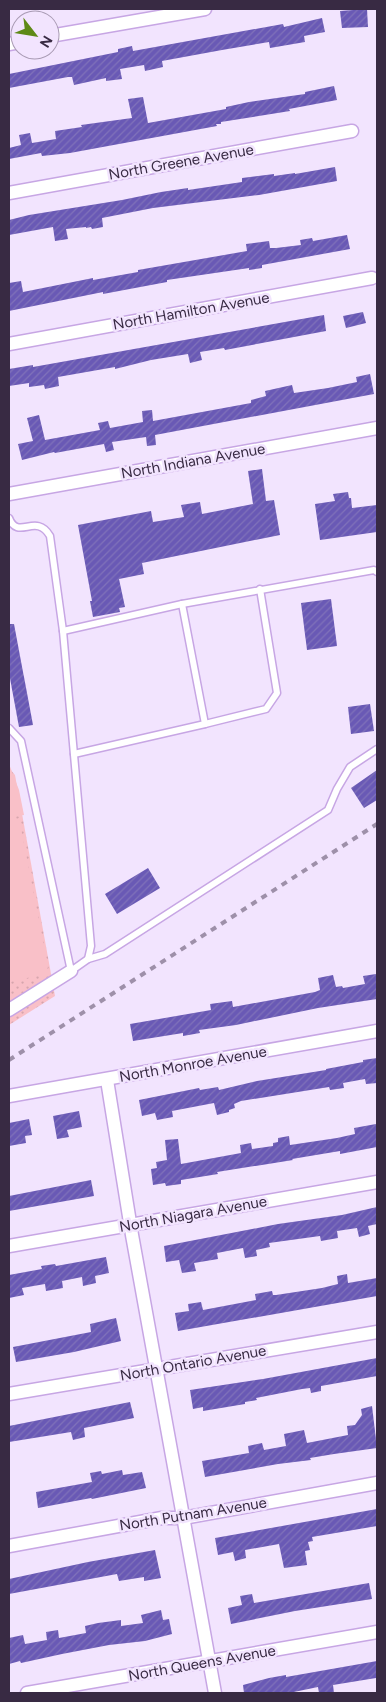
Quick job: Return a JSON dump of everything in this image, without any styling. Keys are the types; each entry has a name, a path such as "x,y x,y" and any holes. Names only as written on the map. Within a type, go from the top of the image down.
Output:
{"street":[{"path":"60,34 205,9"},
{"name":"North Greene Avenue","path":"9,194 352,131"},
{"name":"North Hamilton Avenue","path":"9,344 372,278"},
{"name":"North Indiana Avenue","path":"9,494 377,428"},
{"path":"9,1010 71,971"},
{"name":"North Monroe Avenue","path":"9,1096 377,1031"},
{"path":"107,1080 130,1224 215,1693"},
{"name":"North Niagara Avenue","path":"9,1246 377,1182"},
{"name":"North Ontario Avenue","path":"9,1394 377,1332"},
{"name":"North Putnam Avenue","path":"9,1546 162,1518 183,1518 377,1483"},
{"name":"North Queens Avenue","path":"27,1693 377,1632"}],"lane":[{"path":"9,518 13,525 19,528 36,525 43,527 50,536 63,632 74,754 90,946 88,959"},
{"path":"63,632 182,604 260,589 374,570 377,572"},
{"path":"74,754 266,709 277,693 260,589"},
{"path":"182,604 205,724"},
{"path":"9,728 21,741 71,971 88,959 105,954 328,810 337,788 350,768 377,748"}],"shaded area":[{"path":"9,764 19,790 24,815 9,817"},
{"path":"9,768 15,775 55,996 9,1025"},
{"path":"19,818 48,967 45,974 9,982 9,822"}],"building":[{"path":"367,9 368,27 342,28 340,11"},
{"path":"322,18 325,32 304,36 305,42 270,48 269,42 222,50 162,61 163,67 145,71 144,65 120,69 122,79 106,81 106,78 74,85 72,77 68,77 9,88 9,74 118,52 118,49 132,46 133,51 283,24 284,27"},
{"path":"334,86 337,100 289,109 290,111 221,122 221,124 216,124 217,126 70,153 42,156 41,153 9,159 9,148 21,145 19,135 30,133 32,143 56,139 55,131 82,127 81,125 132,118 128,99 143,97 148,123 226,109 226,107 249,102 305,94 305,92"},
{"path":"335,167 337,181 259,195 153,208 102,218 103,227 66,229 68,239 55,241 53,227 9,235 9,220 29,215 161,192 242,182 242,178 274,174 274,176 295,174"},
{"path":"347,235 350,249 262,265 262,268 249,270 249,268 167,280 167,282 103,294 103,292 9,311 9,283 21,281 23,292 247,251 246,244 269,241 270,248 276,248 301,245 300,240 312,238 313,241"},
{"path":"363,312 366,323 346,328 343,316"},
{"path":"324,315 326,331 225,350 224,348 200,352 202,360 190,363 188,354 151,360 115,369 115,367 58,377 59,386 45,389 44,385 29,387 29,383 9,386 9,369 33,365 33,367"},
{"path":"370,374 374,394 155,435 156,445 147,446 146,437 112,442 114,450 106,452 104,444 54,452 22,460 18,444 33,441 27,418 39,415 45,440 100,430 98,423 108,421 110,428 143,422 142,411 152,410 153,421 251,403 251,400 266,396 265,391 292,385 294,393 357,382 356,377"},
{"path":"262,469 266,501 274,500 280,535 142,563 144,574 119,579 125,607 119,608 120,612 93,617 90,601 92,601 78,525 151,511 153,522 184,517 181,505 200,502 202,514 253,504 248,471"},
{"path":"348,492 352,508 377,505 377,532 320,540 315,504 335,501 333,494"},
{"path":"331,599 337,646 307,650 301,603"},
{"path":"9,624 14,624 33,725 19,727 9,673"},
{"path":"370,704 374,731 351,734 348,707"},
{"path":"377,770 377,800 364,808 351,788"},
{"path":"148,868 160,888 117,914 105,894"},
{"path":"376,974 377,999 199,1030 200,1033 183,1036 183,1033 133,1041 130,1024 211,1010 210,1004 232,1001 233,1007 315,992 320,990 318,978 333,975 336,987 342,986 343,988 365,984 363,976"},
{"path":"377,1058 377,1083 366,1084 365,1079 343,1083 344,1088 330,1090 329,1087 241,1101 234,1104 235,1108 229,1110 229,1112 217,1115 214,1103 172,1111 173,1117 157,1120 155,1113 142,1116 139,1100 199,1088 200,1090 218,1087 219,1090 257,1081 326,1070"},
{"path":"79,1111 82,1127 67,1130 69,1137 57,1139 53,1116"},
{"path":"29,1119 32,1135 25,1136 26,1143 9,1146 9,1123"},
{"path":"376,1124 377,1147 340,1154 340,1151 217,1172 218,1174 181,1180 181,1184 166,1186 165,1183 153,1185 151,1169 157,1168 156,1162 167,1160 165,1140 178,1139 181,1164 241,1153 240,1145 251,1143 252,1149 273,1146 273,1143 278,1142 278,1138 289,1136 290,1145 337,1138 355,1134 354,1128"},
{"path":"91,1180 94,1196 9,1211 9,1196"},
{"path":"377,1207 377,1224 368,1226 370,1234 359,1237 357,1228 337,1231 338,1238 321,1241 320,1236 269,1243 270,1247 256,1250 257,1256 245,1258 243,1248 217,1253 218,1259 194,1263 196,1271 182,1273 179,1260 166,1262 164,1246 278,1224 342,1215"},
{"path":"106,1257 109,1273 95,1276 96,1283 83,1286 82,1277 62,1281 63,1288 46,1291 45,1284 22,1288 24,1295 9,1298 9,1275 42,1269 41,1266 55,1264 56,1266"},
{"path":"347,1274 348,1283 377,1278 377,1296 178,1331 175,1313 189,1311 188,1304 201,1302 203,1310 256,1300 255,1294 272,1291 273,1295 276,1295 322,1288 338,1284 337,1276"},
{"path":"116,1318 121,1341 74,1352 16,1362 13,1347 91,1332 90,1324"},
{"path":"377,1358 377,1376 321,1386 321,1391 311,1393 310,1388 302,1389 256,1398 257,1400 245,1402 245,1404 203,1411 203,1407 193,1409 190,1390"},
{"path":"130,1402 134,1418 84,1428 85,1437 73,1440 71,1432 9,1442 9,1426"},
{"path":"372,1406 377,1448 205,1477 202,1461 249,1453 248,1446 262,1443 264,1450 286,1446 284,1434 304,1430 307,1443 348,1435 347,1426 355,1425 362,1415 361,1409"},
{"path":"122,1470 123,1475 142,1472 146,1488 38,1508 36,1492 92,1482 90,1473 101,1471 102,1474"},
{"path":"377,1509 377,1526 312,1537 313,1541 308,1542 310,1550 305,1551 307,1565 284,1568 279,1544 245,1550 246,1558 235,1561 233,1552 218,1555 215,1538"},
{"path":"155,1550 161,1578 144,1581 144,1577 119,1581 117,1574 9,1594 9,1579"},
{"path":"369,1583 372,1599 295,1611 231,1624 228,1608 242,1605 240,1596 252,1594 254,1603"},
{"path":"161,1610 163,1620 169,1619 172,1634 145,1641 109,1645 9,1664 9,1638 23,1635 25,1644 47,1640 46,1632 58,1630 59,1638 86,1633 85,1626 98,1623 121,1620 121,1626 143,1623 141,1615"},
{"path":"377,1661 376,1678 333,1685 334,1693 319,1693 318,1687 289,1693 244,1693 243,1685 269,1678 286,1675 286,1677"}],"railway":[{"path":"9,1060 377,824"}]}
